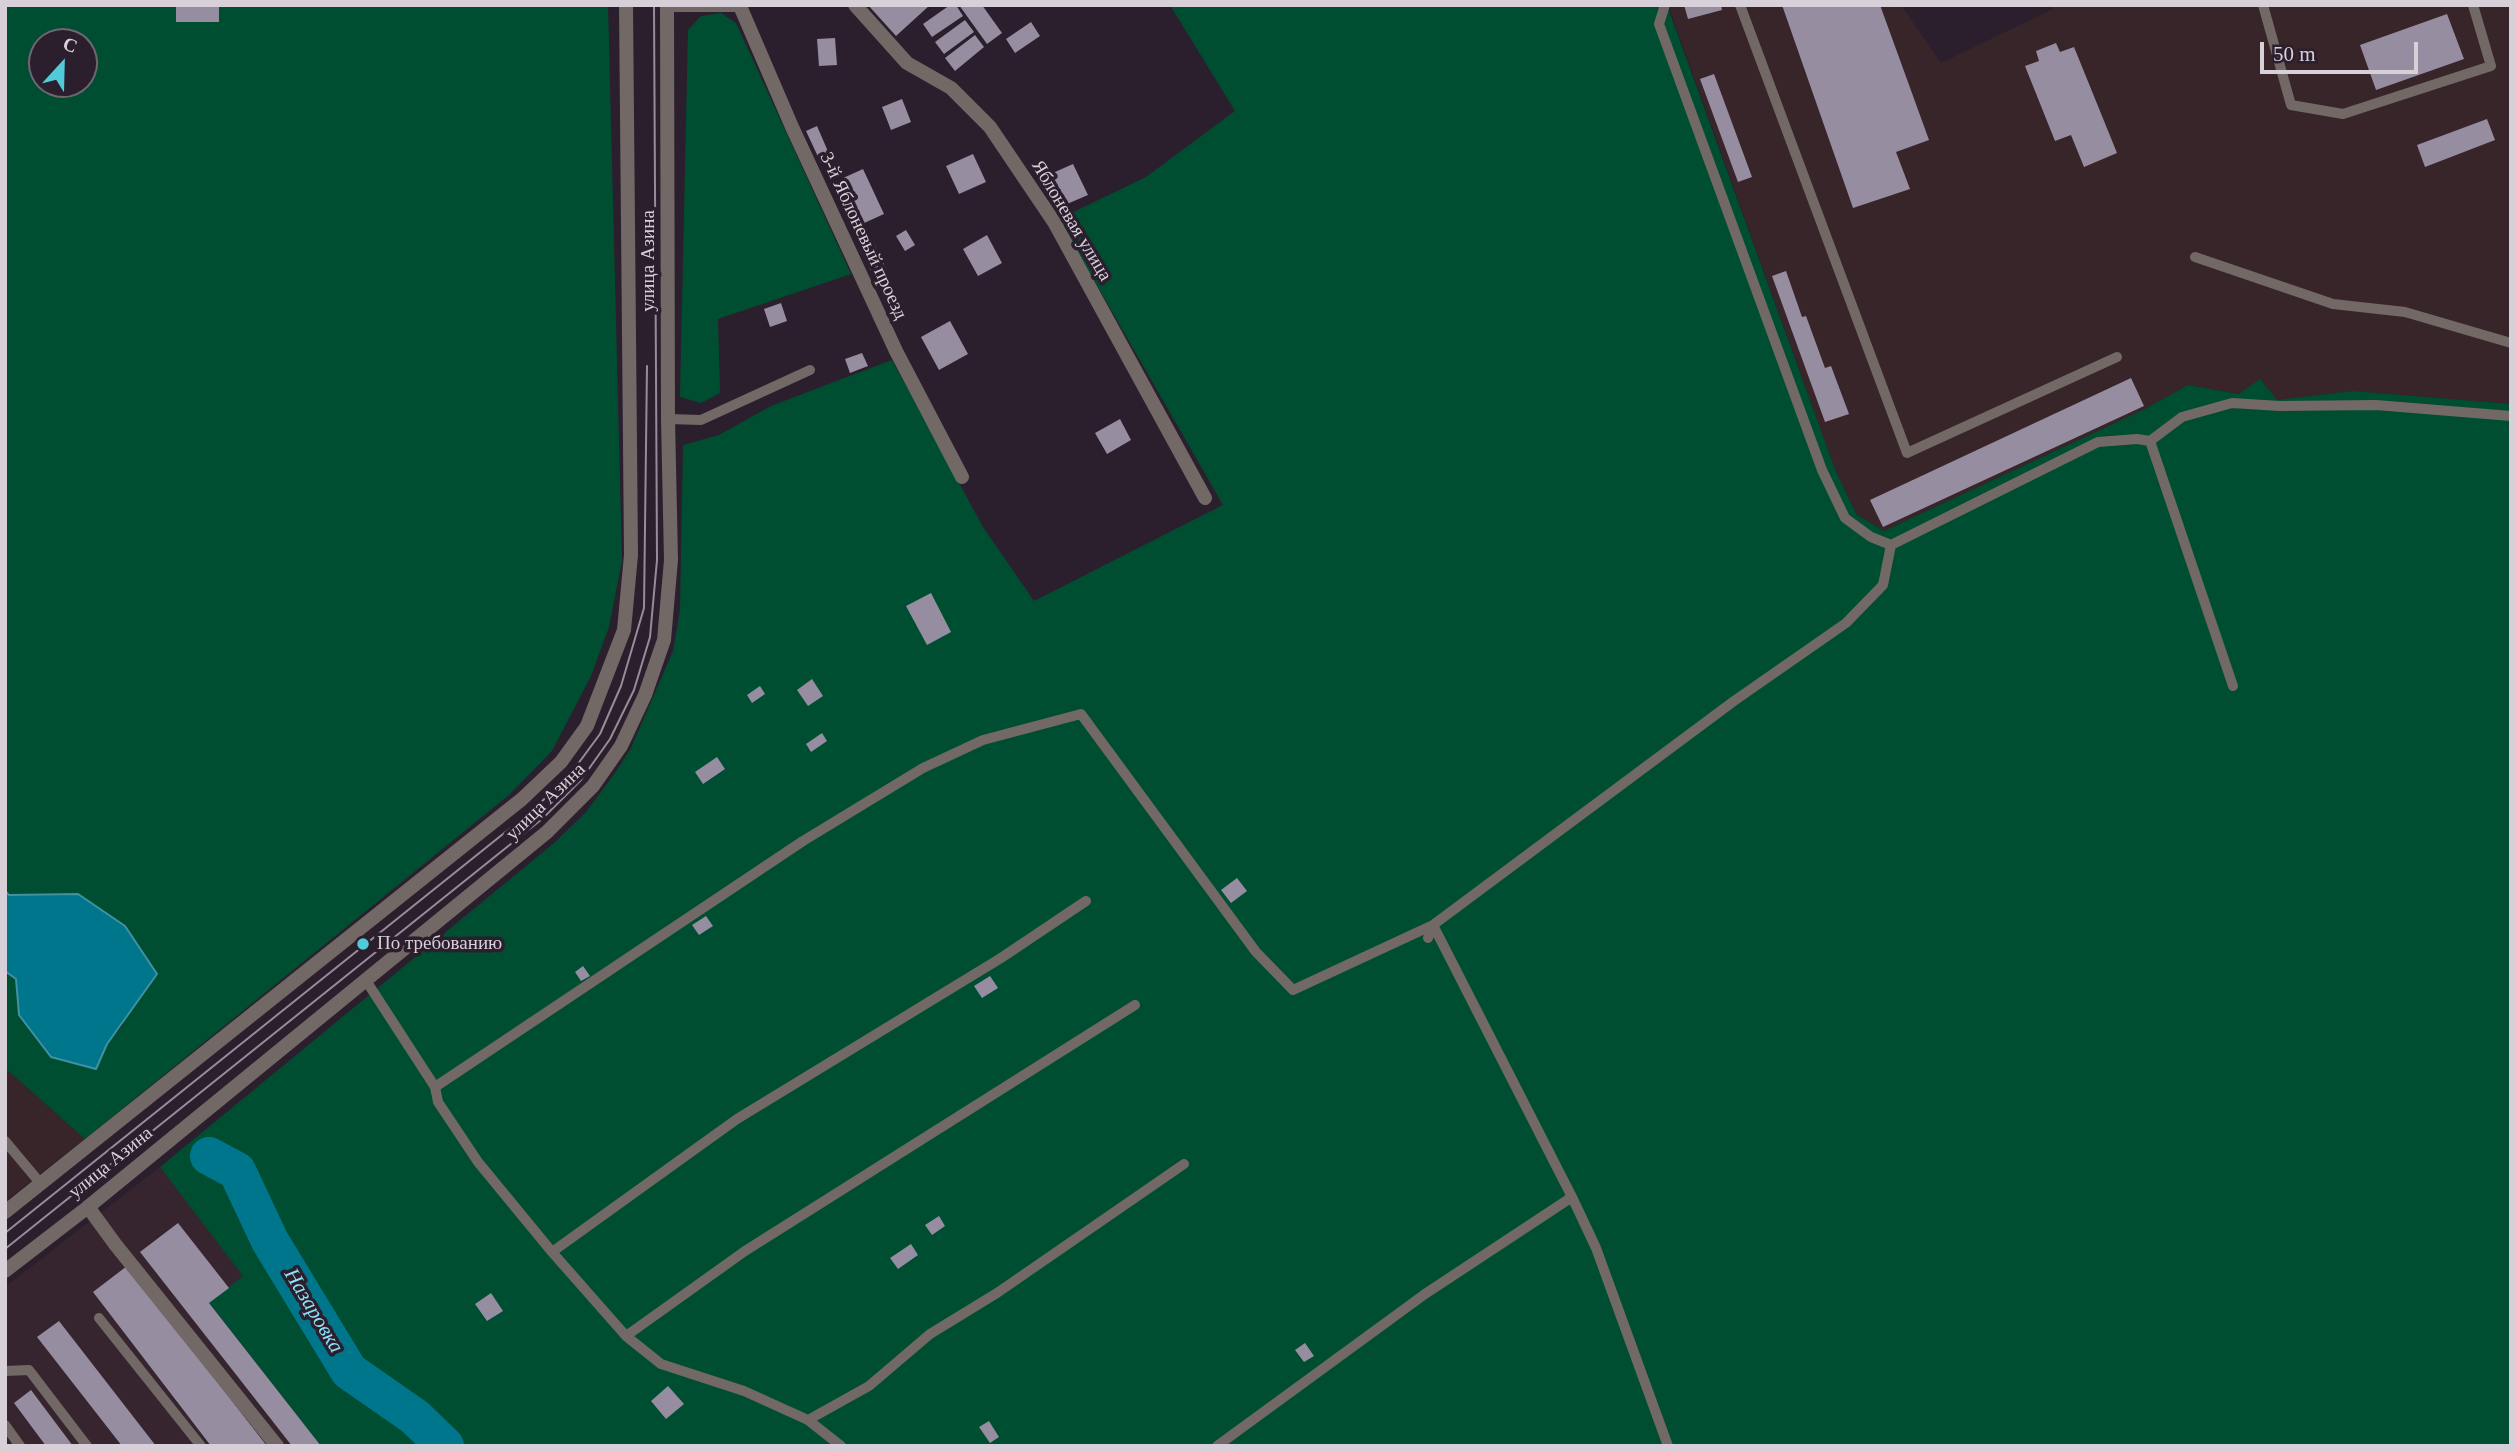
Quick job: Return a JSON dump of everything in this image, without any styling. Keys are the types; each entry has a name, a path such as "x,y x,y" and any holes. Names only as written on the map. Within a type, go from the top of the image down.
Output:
{"street":[{"name":"улица Азина","path":"5,1212 522,799 561,762 587,726 624,630 631,555 626,5"},
{"name":"улица Азина","path":"5,1271 88,1207 548,832 593,786 621,746 645,695 664,640 671,561 668,419 668,5"},
{"path":"668,5 740,6"},
{"name":"Яблоневая улица","path":"855,5 907,63 951,89 990,127 1054,222 1205,498"},
{"name":"3-й Яблоневый проезд","path":"740,6 792,127 895,351 962,477"},
{"path":"88,1207 277,1446"}],"lane":[{"path":"1665,5 1659,24 1822,470 1845,519 1871,537 1891,545 2098,442 2137,439 2150,441 2182,417 2232,403 2280,406 2376,405 2511,416"},
{"path":"1741,5 1907,453 2117,357"},
{"path":"2263,5 2291,104 2343,114 2491,66 2473,5"},
{"path":"2195,257 2333,304 2405,312 2511,343"},
{"path":"668,419 701,420 810,370"},
{"path":"2150,441 2233,685"},
{"path":"435,1087 803,841 923,768 983,740 1081,714 1256,952 1293,990 1433,925 1734,701 1846,623 1883,585 1891,545"},
{"path":"552,1252 737,1119 1001,958 1086,901"},
{"path":"1428,938 1433,925"},
{"path":"1433,925 1596,1248 1668,1446"},
{"path":"365,979 435,1087 438,1102 478,1162 626,1336 661,1364 744,1391 808,1420 841,1446"},
{"path":"626,1336 745,1251 1135,1005"},
{"path":"5,1141 41,1184"},
{"path":"808,1420 869,1386 929,1334 997,1293 1184,1164"},
{"path":"1217,1446 1425,1294 1572,1197"},
{"path":"99,1318 201,1446"},
{"path":"5,1371 29,1370 87,1446"},
{"path":"5,1424 20,1446"}],"shaded area":[{"path":"1672,5 1901,5 1941,63 2053,9 2052,5 2511,5 2511,404 2353,391 2277,400 2188,385 2147,408 1884,531 1857,515 1836,472 1670,10"},
{"path":"5,1068 85,1139 5,1201"},
{"path":"160,1167 244,1276 210,1304 321,1446 5,1446 5,1287"}],"green space":[{"path":"5,5 608,5 622,561 609,627 591,676 552,751 509,795 85,1139 5,1068 5,971 16,979 19,1015 107,1044 123,1025 78,895 8,895 5,891"},
{"path":"1170,5 1667,5 1836,472 1857,515 1884,531 2147,408 2188,385 2239,394 2260,379 2277,400 2353,391 2511,404 2511,1446 321,1446 209,1303 243,1276 160,1167 554,843 586,812 615,773 631,748 673,651 680,610 683,445 719,435 771,406 892,360 983,527 1034,601 1223,505 1059,219 1146,177 1235,111"},
{"path":"721,13 736,23 851,274 718,319 720,393 701,403 680,397 688,30 701,16"}],"water":[{"path":"5,891 9,895 78,894 125,926 157,974 107,1044 96,1069 51,1057 19,1015 16,979 5,971"}],"building":[{"path":"176,5 219,5 219,22 176,22"},
{"path":"868,5 930,5 896,36"},
{"path":"950,5 956,5 963,16 932,37 923,24"},
{"path":"959,5 982,5 1002,33 987,44"},
{"path":"1684,5 1721,5 1722,10 1688,19"},
{"path":"1782,5 1880,5 1929,140 1896,152 1910,189 1853,208"},
{"path":"2447,14 2464,59 2376,90 2360,45"},
{"path":"965,20 974,32 944,54 935,42"},
{"path":"1031,22 1040,36 1015,53 1006,39"},
{"path":"975,35 984,47 955,71 945,58"},
{"path":"835,38 837,65 819,66 817,39"},
{"path":"2056,43 2060,52 2074,47 2117,153 2084,167 2071,135 2055,141 2025,66 2039,61 2036,51"},
{"path":"1714,74 1752,177 1738,182 1700,79"},
{"path":"902,99 911,122 891,130 882,107"},
{"path":"2487,119 2495,140 2425,167 2417,145"},
{"path":"817,126 830,156 820,161 806,131"},
{"path":"973,154 986,182 959,194 946,166"},
{"path":"1073,164 1088,195 1060,207 1046,176"},
{"path":"863,169 884,214 862,224 841,179"},
{"path":"906,230 915,245 905,251 896,236"},
{"path":"987,235 1002,263 978,276 963,249"},
{"path":"874,243 887,271 874,277 860,249"},
{"path":"1786,271 1802,317 1806,316 1825,368 1831,366 1849,414 1825,422 1772,276"},
{"path":"781,303 787,321 770,327 764,309"},
{"path":"950,321 968,354 939,370 921,337"},
{"path":"862,353 868,366 850,373 845,359"},
{"path":"2131,378 2144,406 1883,527 1870,500"},
{"path":"1120,419 1131,440 1107,454 1095,433"},
{"path":"931,593 951,632 927,645 906,606"},
{"path":"812,679 823,696 808,706 797,690"},
{"path":"760,686 765,694 752,703 747,695"},
{"path":"822,733 827,741 811,752 806,744"},
{"path":"717,757 725,769 703,784 695,772"},
{"path":"1237,878 1247,891 1231,903 1221,890"},
{"path":"706,916 713,926 699,935 692,925"},
{"path":"583,966 590,976 581,981 575,972"},
{"path":"990,976 998,988 982,998 974,986"},
{"path":"939,1216 945,1226 932,1235 925,1225"},
{"path":"178,1223 229,1288 209,1303 321,1446 292,1446 140,1252"},
{"path":"911,1244 918,1255 898,1269 890,1258"},
{"path":"127,1266 267,1446 211,1446 93,1292"},
{"path":"491,1293 503,1311 487,1321 475,1304"},
{"path":"59,1321 156,1446 122,1446 37,1337"},
{"path":"1305,1343 1314,1356 1304,1362 1295,1350"},
{"path":"668,1386 684,1404 666,1419 651,1401"},
{"path":"31,1390 73,1446 46,1446 14,1403"},
{"path":"989,1421 999,1437 990,1443 979,1427"}],"waterway":[{"name":"Назаровка","path":"209,1156 237,1171 270,1241 349,1371 415,1417 445,1446"}],"tram line":[{"path":"5,1249 542,819 581,780 610,739 634,690 650,637 657,560 654,5"},
{"path":"5,1233 533,810 572,772 600,734 621,686 644,608 647,366"}],"place":[{"name":"По требованию","path":"363,944"}]}
